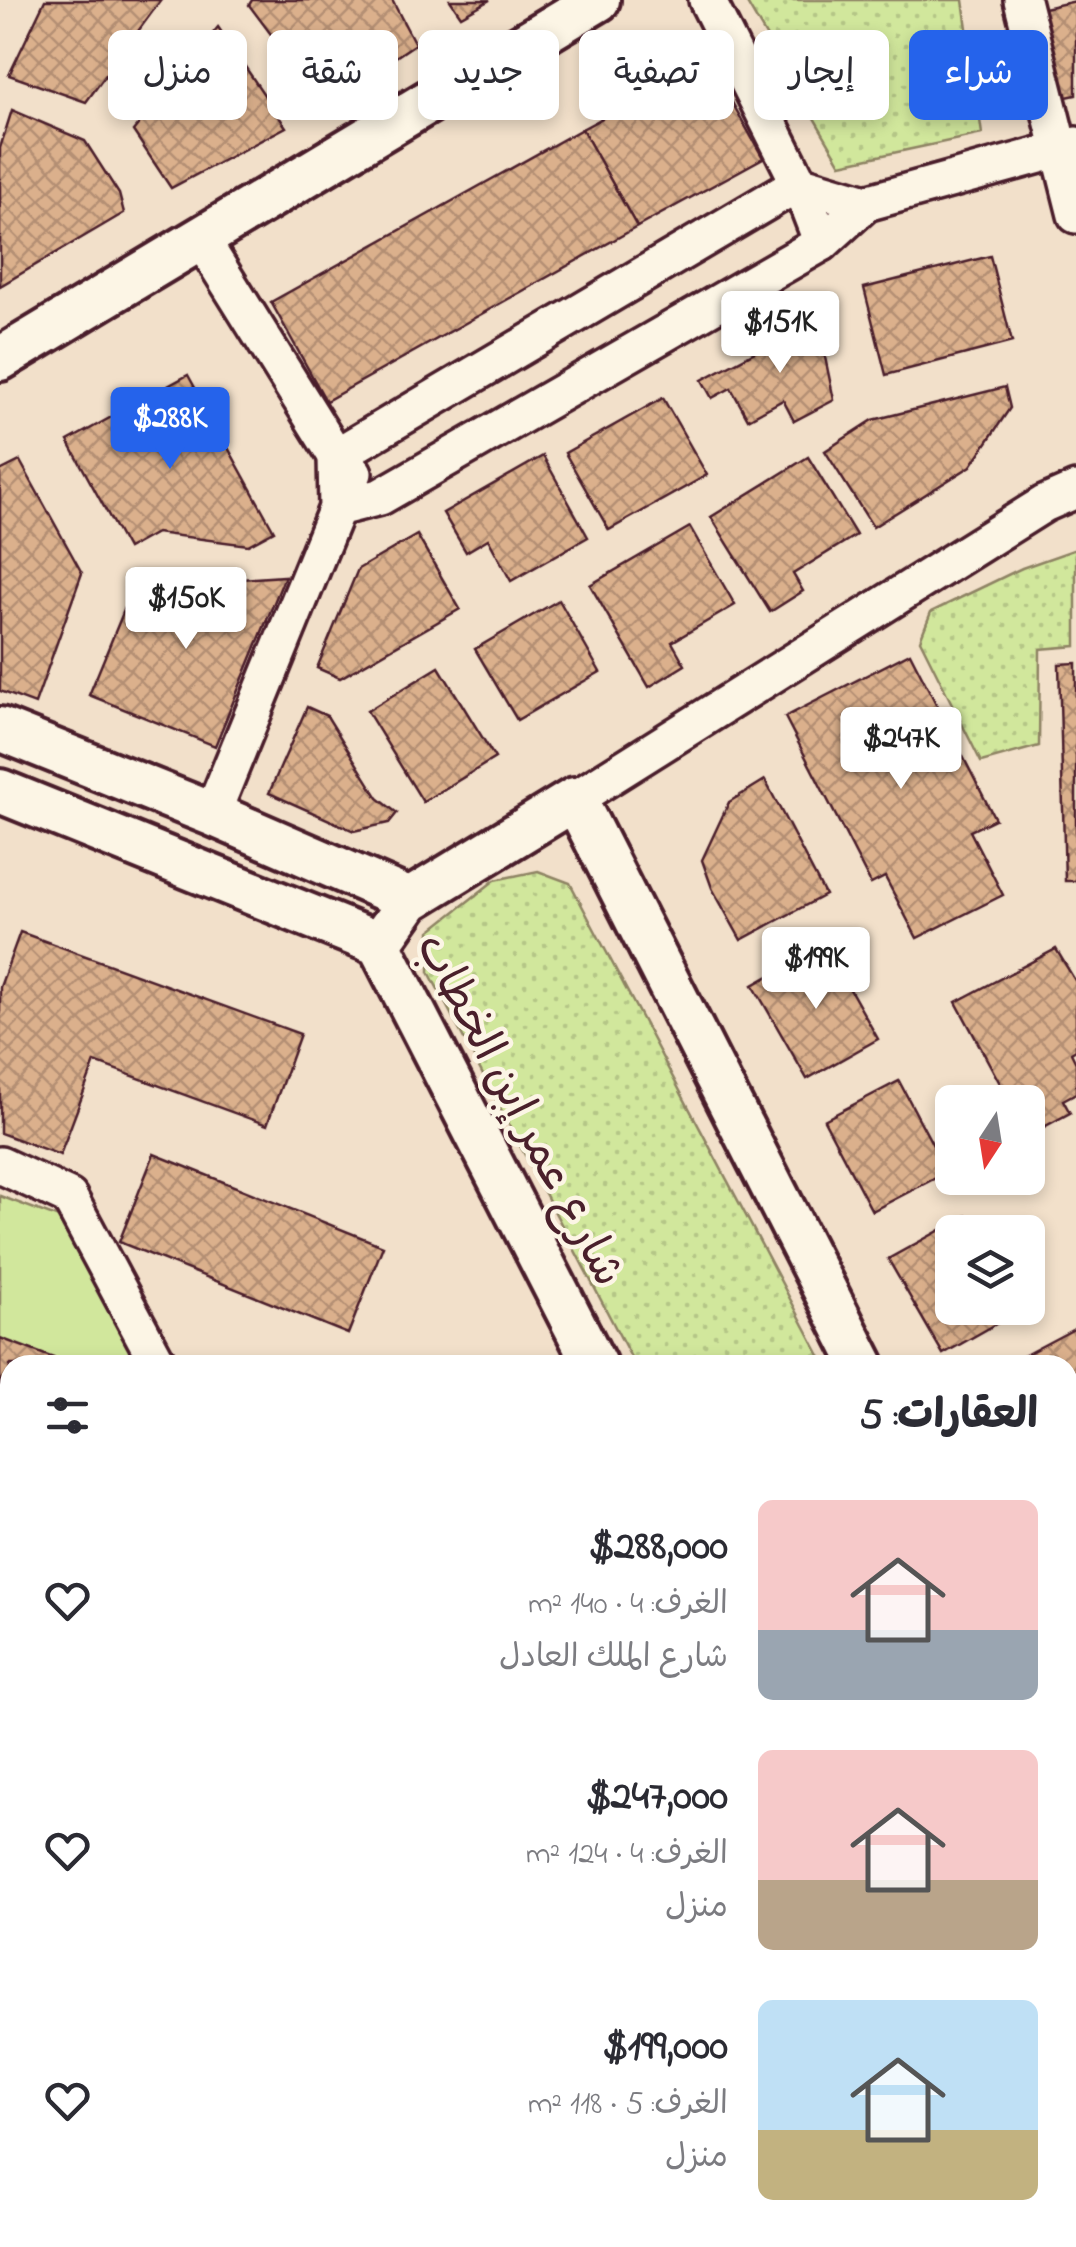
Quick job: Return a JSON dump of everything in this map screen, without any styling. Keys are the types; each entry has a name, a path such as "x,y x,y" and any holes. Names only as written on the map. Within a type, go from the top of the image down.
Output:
{"main road":[{"path":"0,359 598,0"},
{"name":"شارع عمر إبن الخطاب","path":"0,729 212,814 410,900"},
{"name":"شارع عمر إبن الخطاب","path":"0,791 379,944 590,1355"},
{"path":"379,944 410,900 575,799 858,1355"}],"street":[{"path":"707,0 799,184 822,242"},
{"path":"1022,0 1067,146 1076,215"},
{"path":"337,508 380,497 822,242 866,203 1067,146"},
{"path":"336,456 799,184 866,203"},
{"path":"202,238 336,456 380,497"},
{"path":"212,814 337,508 336,456"},
{"path":"575,799 1044,504 1076,490"},
{"path":"0,1165 69,1197 154,1355"}],"green space":[{"path":"745,0 963,0 967,30 909,30 909,120 980,120 982,134 841,164 815,120 889,120 889,30 763,30"},
{"path":"1076,549 1076,646 1040,649 1039,746 981,762 920,640 931,612 1022,568"},
{"path":"538,871 570,883 820,1355 630,1355 429,972 430,931 495,880"},
{"path":"0,1196 67,1221 139,1355 0,1355"}],"building":[{"path":"45,0 161,0 139,30 108,30 108,72 86,102 9,75"},
{"path":"252,0 392,0 415,44 398,55 398,30 268,30 249,5"},
{"path":"450,0 490,0 461,16"},
{"path":"1076,1 1076,95 1057,99 1048,54 1048,30 1043,30 1039,9"},
{"path":"247,70 267,99 267,120 281,120 286,127 171,188 133,131 142,120 247,120"},
{"path":"734,106 763,158 637,227 582,129 599,120 734,120"},
{"path":"12,110 85,141 119,194 124,213 0,286 0,148"},
{"path":"582,129 637,227 326,401 271,302"},
{"path":"990,256 1012,342 886,375 864,288"},
{"path":"817,319 834,400 794,421 783,400 748,419 731,388 712,398 702,380"},
{"path":"188,375 274,531 248,545 156,533 127,549 68,441"},
{"path":"1005,387 1010,408 971,466 873,527 825,451 873,420"},
{"path":"663,398 707,475 609,530 565,453"},
{"path":"543,456 588,537 511,581 488,539 466,552 443,513"},
{"path":"808,457 856,535 793,574 803,591 770,612 711,517"},
{"path":"20,461 82,573 35,704 0,691 0,471"},
{"path":"690,527 735,605 672,642 685,665 649,687 590,585"},
{"path":"417,535 460,609 340,678 317,668 358,569"},
{"path":"285,576 215,746 89,695 134,586"},
{"path":"559,600 600,672 517,720 475,649"},
{"path":"910,653 995,819 970,831 1003,895 917,938 885,877 871,884 785,717"},
{"path":"1076,663 1076,881 1065,881 1059,664"},
{"path":"439,667 495,758 423,802 367,711"},
{"path":"307,707 327,716 378,798 397,813 389,823 354,831 269,793"},
{"path":"765,780 825,895 741,940 712,888 702,860 729,802"},
{"path":"20,932 300,1034 267,1125 95,1062 60,1155 0,1133 0,987"},
{"path":"825,945 878,1039 807,1079 753,985"},
{"path":"1056,949 1076,982 1076,1050 1071,1053 1076,1063 1076,1093 1063,1100 1070,1113 1045,1126 1045,1085 1001,1085 956,1002"},
{"path":"899,1081 935,1149 935,1178 872,1211 824,1120"},
{"path":"154,1154 383,1246 348,1334 119,1242"},
{"path":"935,1233 935,1325 994,1325 943,1354 888,1259"},
{"path":"1076,1328 1076,1355 1025,1355"},
{"path":"0,1338 45,1355 0,1355"}]}
